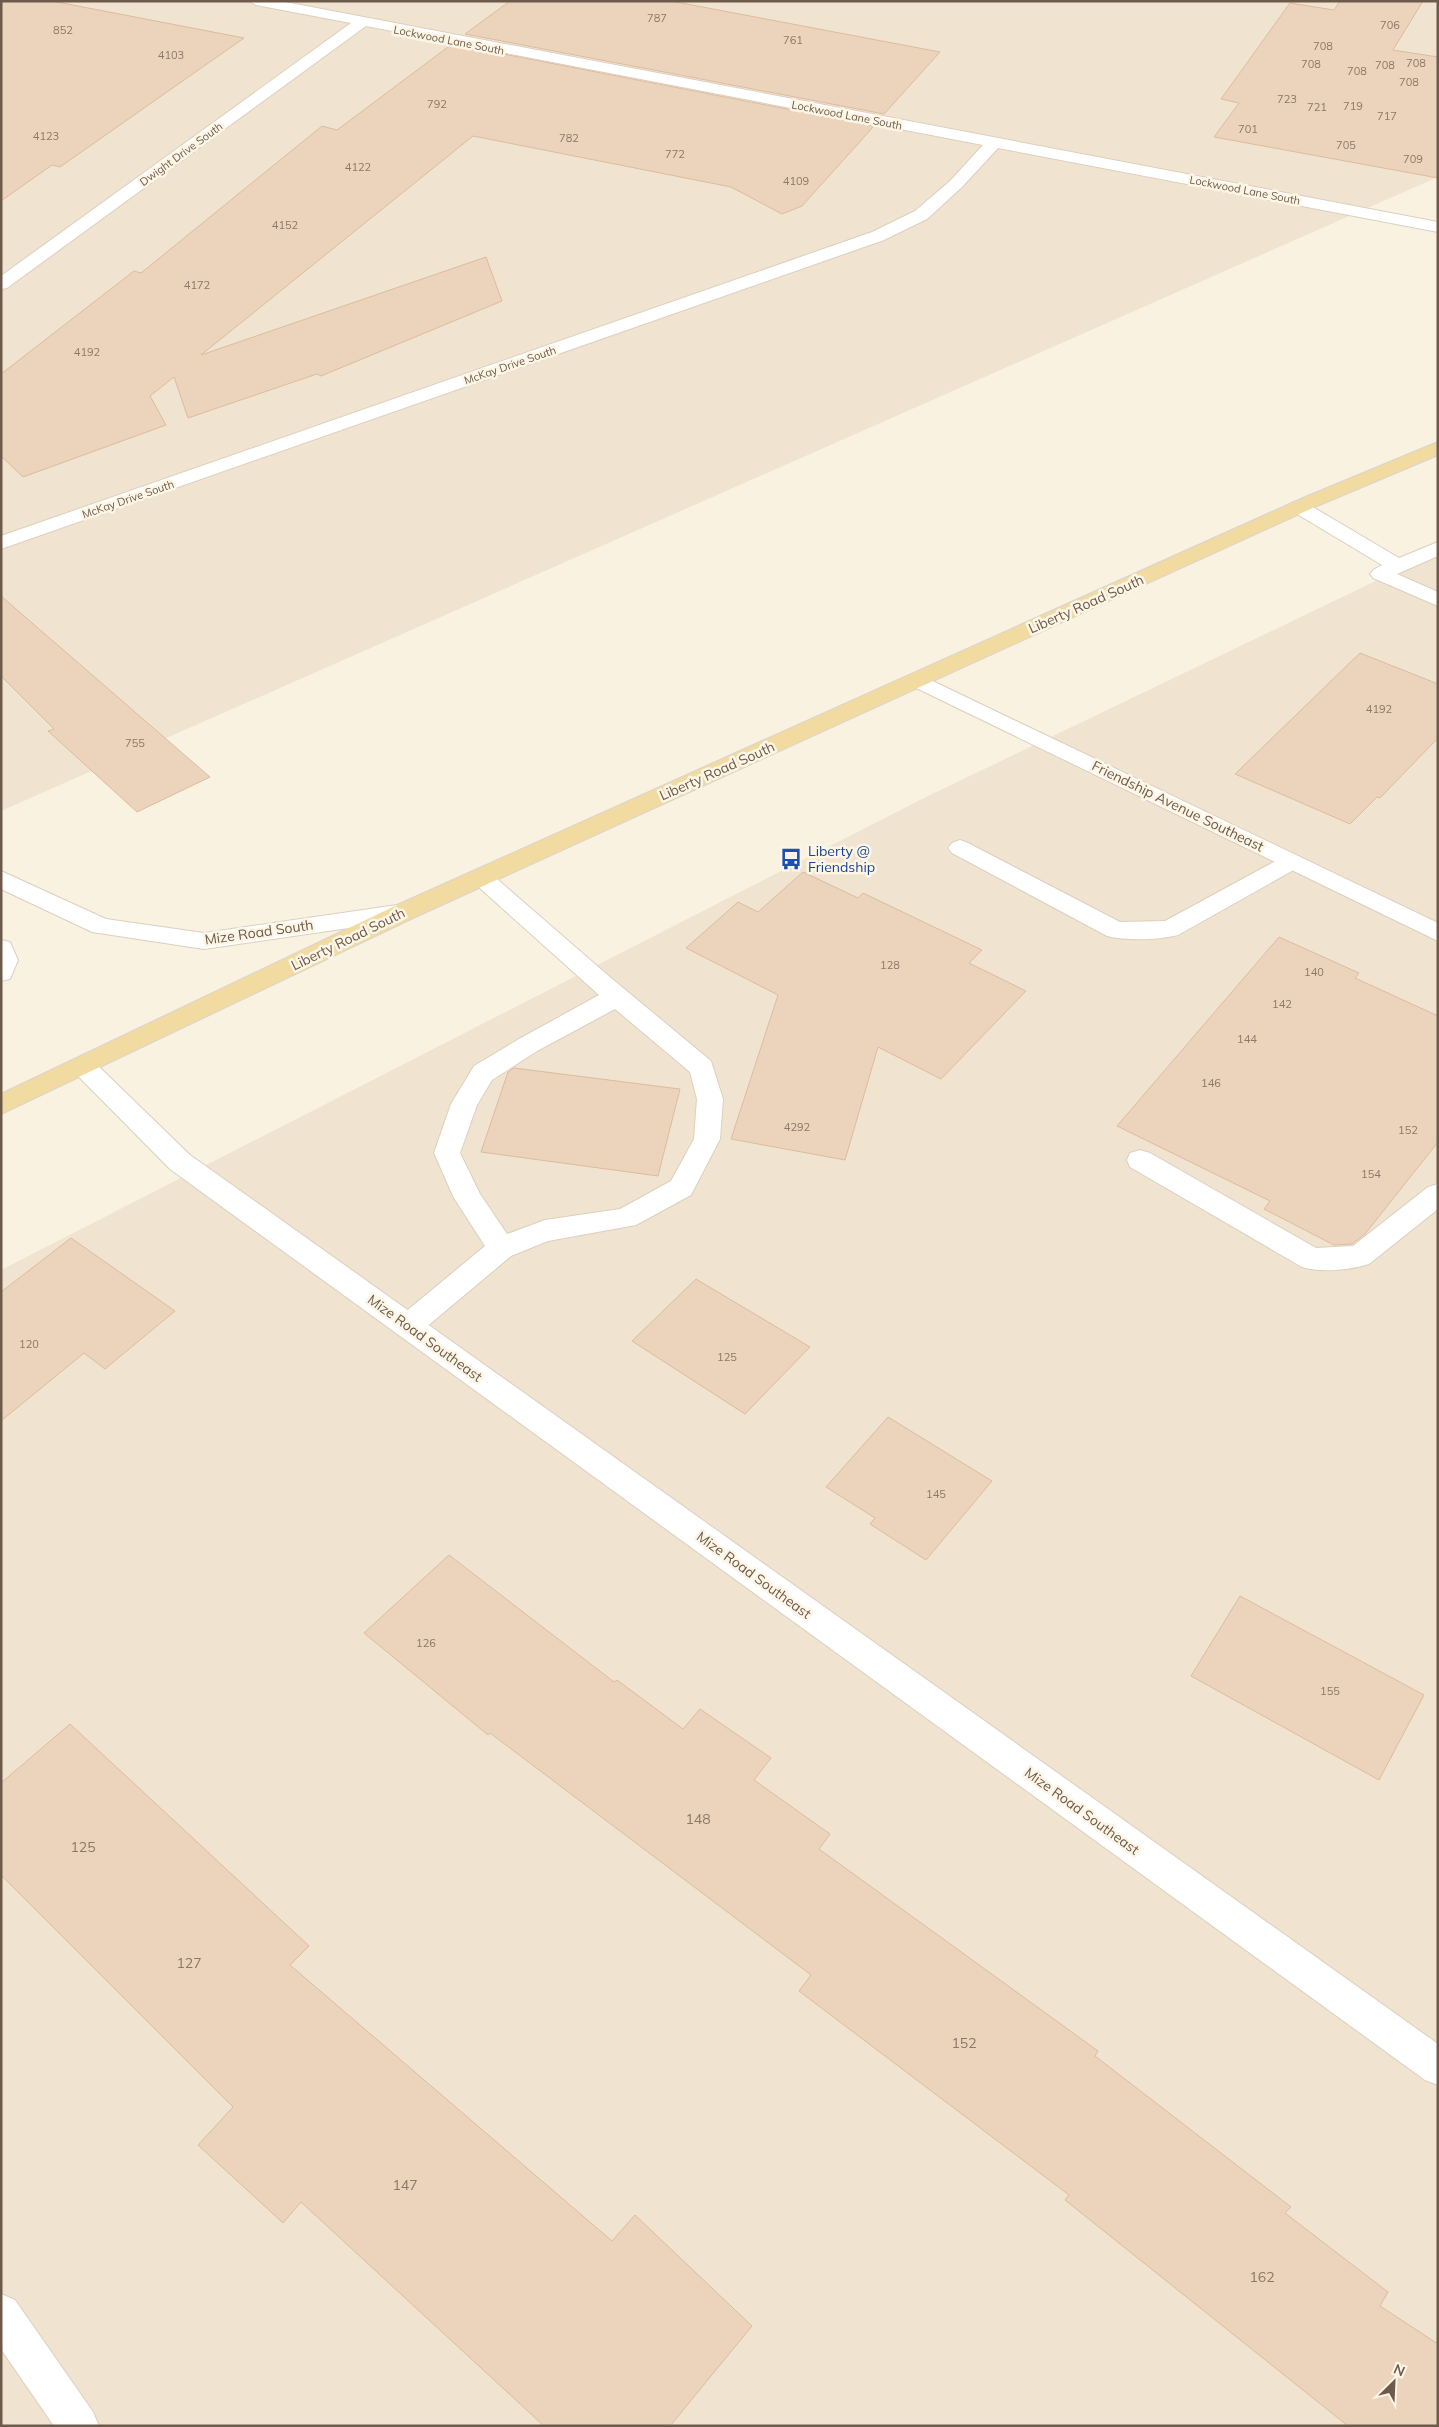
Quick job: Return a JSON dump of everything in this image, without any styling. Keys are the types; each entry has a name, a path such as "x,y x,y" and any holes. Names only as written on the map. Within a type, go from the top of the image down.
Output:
{"main road":[{"name":"Liberty Road South","path":"1,1105 404,912 1299,507 1438,448"}],"street":[{"name":"Lockwood Lane South","path":"256,1 361,23 1438,226"},
{"name":"Dwight Drive South","path":"1,284 361,23"},
{"name":"McKay Drive South","path":"1,543 878,236 921,214 956,184 993,143"},
{"path":"1299,507 1398,566"},
{"path":"1438,548 1380,574 1438,600"},
{"name":"Friendship Avenue Southeast","path":"918,680 1438,933"},
{"path":"960,848 1116,930 1169,929 1291,862"},
{"path":"408,1326 501,1248 544,1232 626,1218 681,1188 707,1139 710,1099 702,1068 616,996 481,877"},
{"name":"Mize Road South","path":"2,882 101,926 204,941 404,912"},
{"path":"1,948 6,960 1,973"},
{"path":"501,1248 468,1198 447,1152 464,1104 483,1073 528,1045 616,996"},
{"name":"Mize Road Southeast","path":"83,1066 180,1162 1438,2067"},
{"path":"1140,1160 1312,1259 1358,1256 1438,1194"},
{"path":"1,2314 79,2426"}],"shaded area":[{"path":"1,1 1438,1 1438,177 1,811"},
{"path":"1438,551 1438,2426 1,2426 1,1270 926,797"}],"building":[{"path":"1,1 52,1 244,38 60,167 52,165 1,201"},
{"path":"510,1 671,1 940,52 884,114 465,34"},
{"path":"1340,1 1423,1 1393,50 1438,57 1438,178 1214,137 1239,103 1221,99 1290,3 1334,10"},
{"path":"452,44 874,126 802,206 782,214 731,187 473,136 201,355 486,257 502,301 321,376 317,374 188,418 174,377 150,396 166,425 23,477 1,456 1,374 134,271 141,273 322,126 337,130"},
{"path":"1,596 210,777 137,812 48,731 54,729 1,676"},
{"path":"1360,653 1438,684 1438,738 1380,798 1377,797 1350,824 1235,774"},
{"path":"803,872 858,898 863,893 982,950 969,963 1026,991 941,1079 878,1047 845,1160 731,1139 778,995 686,948 738,902 758,912"},
{"path":"1279,937 1359,973 1355,978 1438,1016 1438,1142 1365,1234 1352,1244 1334,1245 1264,1209 1270,1201 1117,1126"},
{"path":"514,1068 680,1089 658,1176 481,1152 508,1072"},
{"path":"71,1238 175,1311 105,1369 84,1353 1,1421 1,1292"},
{"path":"696,1279 810,1347 745,1414 632,1341"},
{"path":"888,1417 992,1481 926,1560 870,1524 875,1518 826,1487"},
{"path":"449,1555 614,1682 617,1680 683,1729 700,1709 771,1758 754,1780 830,1834 819,1849 1098,2051 1095,2056 1291,2207 1285,2213 1388,2292 1380,2306 1438,2344 1438,2426 1348,2426 1065,2200 1069,2195 799,1991 811,1975 490,1733 488,1735 364,1633"},
{"path":"1240,1596 1424,1695 1379,1780 1191,1676"},
{"path":"70,1724 309,1946 290,1965 612,2241 635,2215 752,2326 670,2426 544,2426 301,2202 283,2223 198,2145 233,2107 1,1875 1,1783"}],"place":[{"name":"Liberty @ Friendship","path":"791,859"}]}
